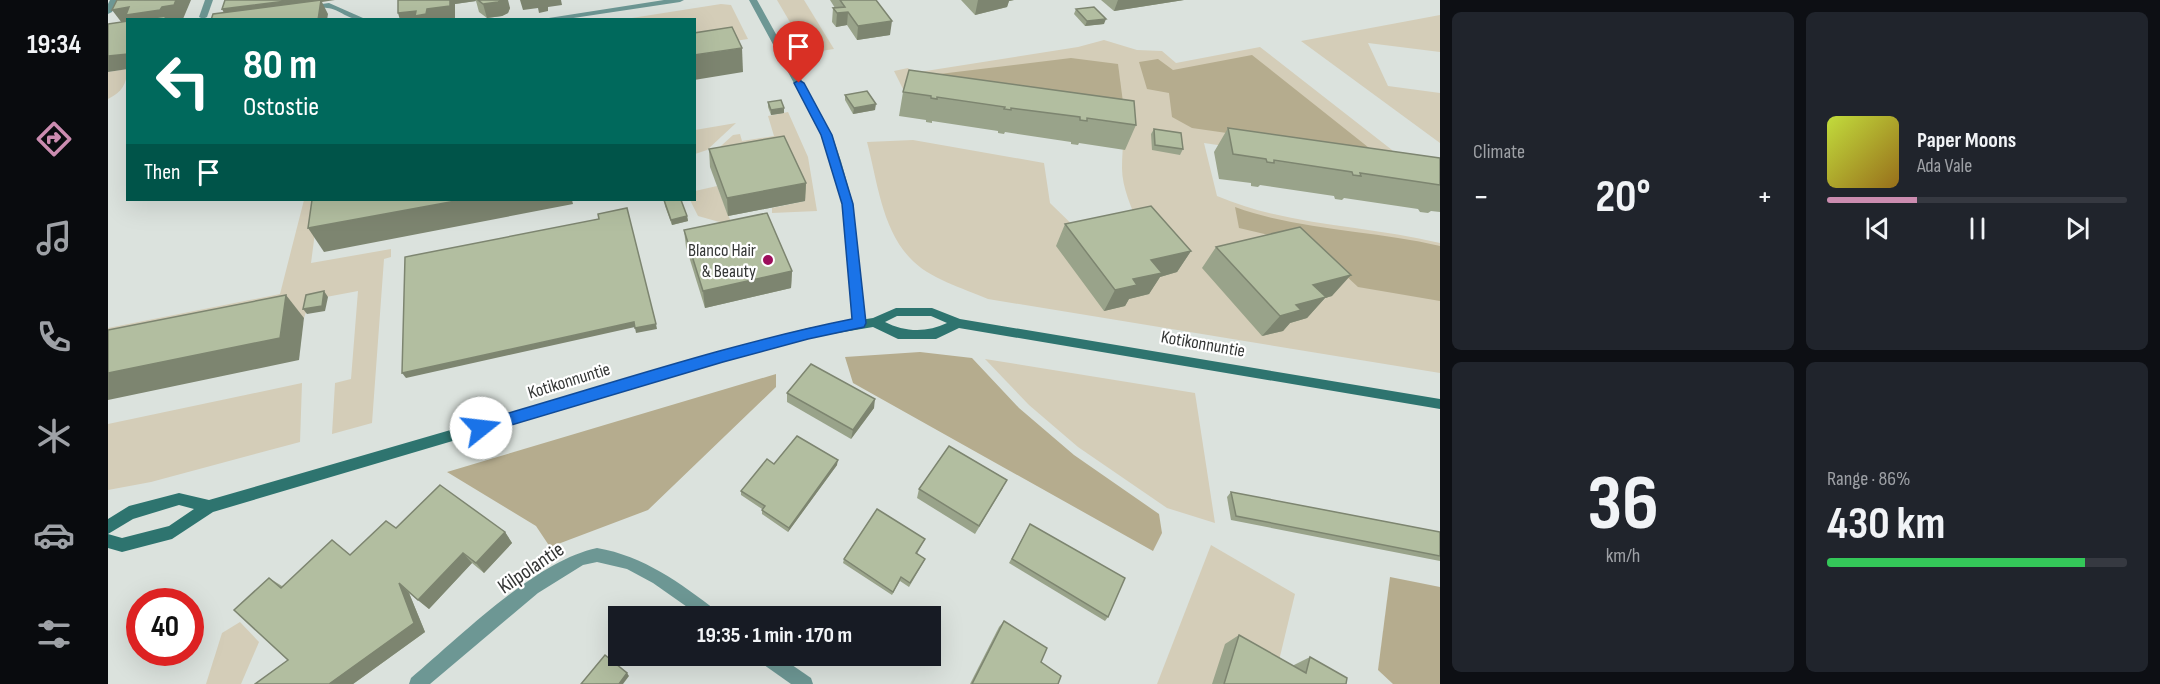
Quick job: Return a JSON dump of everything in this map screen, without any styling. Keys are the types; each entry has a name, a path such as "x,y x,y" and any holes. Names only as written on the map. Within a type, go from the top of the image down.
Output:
{"street":[{"path":"108,12 114,0"},
{"path":"203,17 210,0"},
{"path":"554,18 680,0"},
{"path":"753,0 826,135 836,161 848,204 859,323"},
{"path":"297,9 329,5 356,18"},
{"name":"Kotikonnuntie","path":"108,541 122,545 172,532 208,507 692,365 808,333 874,322 896,312 932,312 958,323 1440,404"},
{"name":"Kotikonnuntie","path":"874,322 898,334 936,334 958,323"},
{"path":"108,527 129,513 179,499 208,507"},
{"name":"Kilpolantie","path":"417,684 535,586 570,564 594,554 624,560 644,569 698,606"},
{"path":"780,666 805,684"}],"shaded area":[{"path":"777,0 804,0 834,49 808,53"},
{"path":"721,4 731,5 748,39 696,47 696,18 632,18"},
{"path":"1440,15 1440,52 1368,43 1388,86 1440,93 1440,143 1301,41"},
{"path":"1104,40 1137,50 1162,51 1176,63 1260,47 1392,150 1403,172 1204,143 1217,196 1244,206 1299,219 1440,243 1440,373 988,299 936,277 910,258 893,233 887,219 867,142 913,140 1044,163 1050,203 1087,239 1139,227 1122,175 1123,125 905,93 894,71 908,68 913,73 1078,47"},
{"path":"1252,55 1378,155 1192,128 1172,117 1169,93 1147,89 1139,62 1158,59 1173,70"},
{"path":"1071,58 1118,64 1124,110 923,76"},
{"path":"126,69 123,87 108,99 108,72"},
{"path":"788,112 808,157 817,211 772,213 772,208 805,201 711,155 733,135 740,134 742,141 774,136 768,116"},
{"path":"736,123 707,150 696,154 696,130"},
{"path":"717,186 731,222 723,223 698,216 690,201 696,201 696,191"},
{"path":"304,201 361,201 318,210 311,263 391,249 391,257 384,259 372,423 332,434 335,383 351,379 358,291 310,300 304,318 108,358 108,328 280,294"},
{"path":"1235,207 1311,226 1440,246 1440,301 1358,287 1330,261 1290,240 1239,228"},
{"path":"920,352 972,358 1019,408 1074,455 1159,514 1162,533 1153,551 853,383 845,357"},
{"path":"985,359 1195,393 1215,523 1167,508 1078,447 1029,405"},
{"path":"776,374 776,387 648,510 550,547 536,526 447,472"},
{"path":"302,383 300,442 151,482 108,490 108,424"},
{"path":"1211,545 1295,594 1276,673 1212,684 1157,684"},
{"path":"1390,577 1440,587 1440,684 1393,684 1378,670"},
{"path":"240,622 259,642 241,684 206,684 222,633"}],"building":[{"path":"117,0 176,0 174,5 162,7 160,10 126,15 129,7 112,10"},
{"path":"225,0 294,0 222,9"},
{"path":"321,0 318,18 212,18 213,14"},
{"path":"398,0 450,0 450,6 427,9 426,14 415,16 416,11 398,13"},
{"path":"478,0 503,0 483,4"},
{"path":"840,0 876,0 892,21 858,26 848,12 837,13 833,8 845,7"},
{"path":"1094,7 1106,19 1087,21 1076,9"},
{"path":"126,21 126,54 108,56 108,24"},
{"path":"732,27 742,48 696,55 696,33"},
{"path":"909,70 1134,101 1136,125 1087,118 1087,121 1080,120 1080,117 1011,108 1011,110 1004,109 1005,107 937,97 937,99 903,92"},
{"path":"867,91 876,104 854,108 845,95"},
{"path":"781,100 784,108 771,110 768,102"},
{"path":"1228,128 1440,158 1440,185 1360,173 1361,176 1353,175 1352,172 1274,160 1274,163 1267,162 1266,159 1233,154"},
{"path":"1154,129 1181,133 1183,149 1155,145"},
{"path":"784,136 806,183 727,198 709,149"},
{"path":"312,201 456,201 308,228"},
{"path":"664,201 681,201 687,216 671,220"},
{"path":"1151,206 1191,251 1151,260 1162,273 1133,279 1137,285 1115,290 1065,224"},
{"path":"627,208 656,324 635,328 634,322 402,373 405,257 599,219 598,214"},
{"path":"767,213 792,271 703,291 684,230"},
{"path":"1300,227 1351,275 1313,285 1326,297 1296,305 1301,310 1280,316 1216,247"},
{"path":"324,291 322,306 303,309 306,295"},
{"path":"286,295 280,338 108,373 108,330"},
{"path":"811,364 875,399 853,430 787,393"},
{"path":"797,436 838,460 789,528 762,510 765,506 741,491 767,459 774,464"},
{"path":"949,446 1007,480 979,526 919,489"},
{"path":"440,485 505,532 476,563 463,553 418,600 399,583 414,623 329,684 255,684 288,660 234,610 269,578 281,588 332,540 350,555 386,521 396,528"},
{"path":"1231,492 1440,532 1440,556 1236,516"},
{"path":"877,509 925,539 916,553 925,559 910,583 901,577 893,592 844,559"},
{"path":"1030,524 1125,578 1108,617 1012,559"},
{"path":"1004,621 1047,648 1041,662 1061,676 1058,684 972,684"},
{"path":"1239,635 1306,673 1310,657 1347,678 1346,684 1224,684"},
{"path":"605,655 608,657 608,666 618,666 627,673 619,684 581,684"}],"place":[{"name":"Blanco Hair & Beauty","path":"768,260"}],"route":[{"path":"481,428 808,333 859,323 848,204 826,135 799,83"}]}
